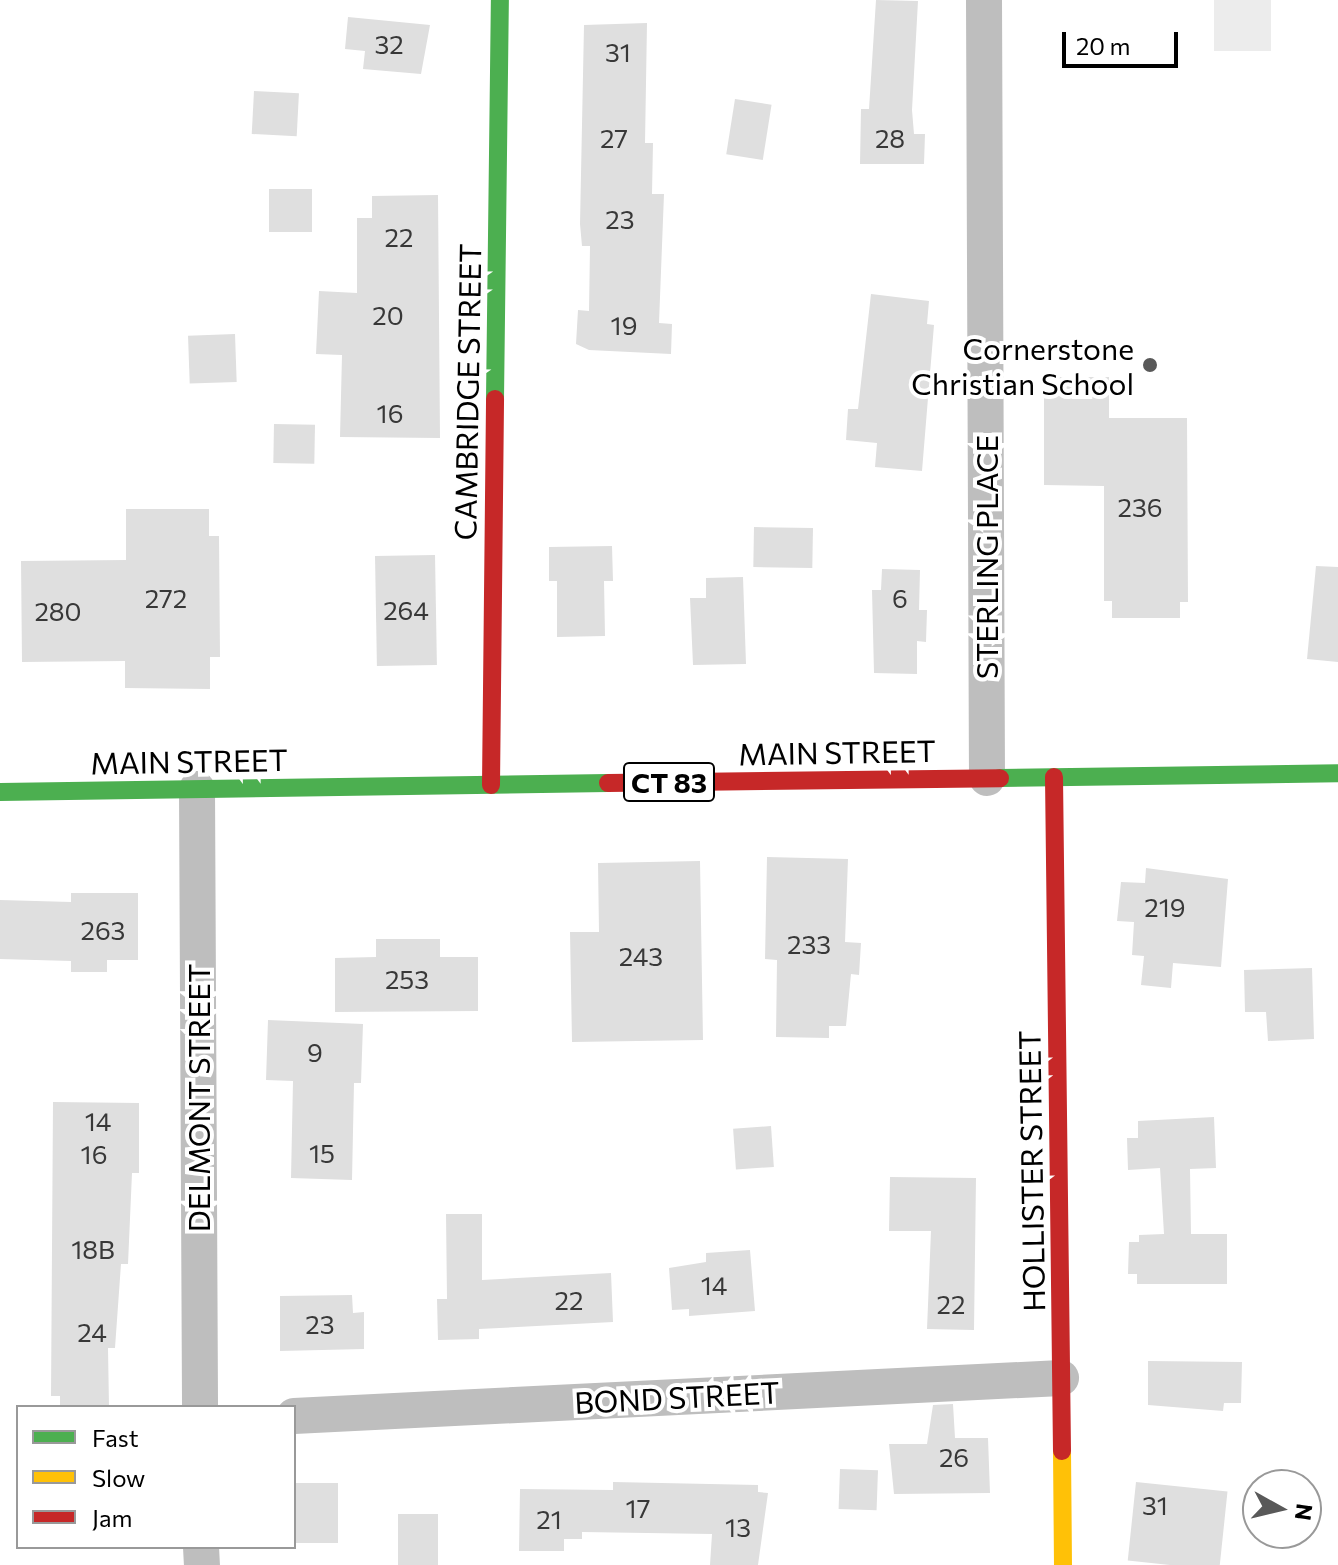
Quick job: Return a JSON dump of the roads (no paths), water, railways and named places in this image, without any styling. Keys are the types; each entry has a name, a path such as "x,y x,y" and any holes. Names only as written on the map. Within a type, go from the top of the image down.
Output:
{"street":[{"name":"CAMBRIDGE STREET","path":"491,785 500,0"},
{"name":"STERLING PLACE","path":"984,0 987,778"},
{"name":"MAIN STREET","path":"0,792 1338,773"},
{"name":"HOLLISTER STREET","path":"1054,777 1063,1565"},
{"name":"DELMONT STREET","path":"197,789 200,1405"},
{"name":"BOND STREET","path":"296,1416 1061,1378"}],"place":[{"name":"Cornerstone Christian School","path":"1150,365"}]}
